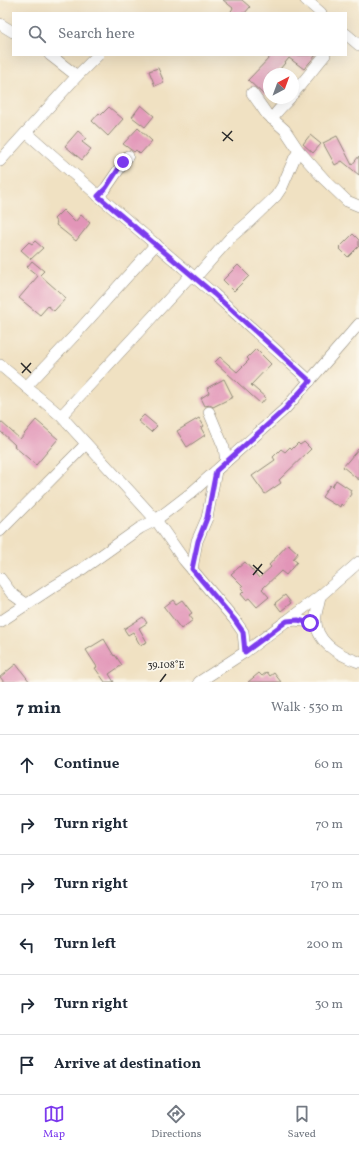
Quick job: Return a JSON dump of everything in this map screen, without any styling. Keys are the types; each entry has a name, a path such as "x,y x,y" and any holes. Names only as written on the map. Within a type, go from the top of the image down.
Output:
{"street":[{"path":"306,0 320,12"},
{"path":"0,24 12,31"},
{"path":"347,35 359,45"},
{"path":"51,56 76,76"},
{"path":"0,161 27,133 76,76 97,56"},
{"path":"299,87 324,56"},
{"path":"252,93 266,113 285,130 299,151 333,189 347,201 359,206"},
{"path":"272,119 279,108 285,104"},
{"path":"27,133 98,196 247,323 310,381"},
{"path":"61,416 230,237 250,221 276,196 282,187 299,151"},
{"path":"98,196 106,188 128,156"},
{"path":"26,387 74,336 156,244"},
{"path":"0,622 52,587 78,572 135,532 156,520 191,493 285,409 359,324"},
{"path":"0,365 61,416 156,520 184,560 239,626 243,632 245,652"},
{"path":"209,412 224,448 226,462"},
{"path":"0,531 86,444"},
{"path":"192,569 198,541 207,518 216,471"},
{"path":"199,682 245,652 287,621 320,596 359,562"},
{"path":"0,578 12,594 26,604"},
{"path":"320,596 316,616 316,626 321,638 338,652 359,662"},
{"path":"287,621 304,620 316,626"}],"building":[{"path":"223,0 242,0 250,7 246,12 231,12 233,8"},
{"path":"271,56 315,56 304,69 289,58 281,68 263,68 263,94 248,80"},
{"path":"158,68 164,82 155,86 149,71"},
{"path":"141,105 154,116 145,127 132,117"},
{"path":"109,107 123,119 108,136 92,121 99,113 101,115"},
{"path":"138,128 152,141 140,154 136,150 134,152 123,144"},
{"path":"78,131 86,138 82,142 91,149 82,160 65,146"},
{"path":"310,135 321,144 313,153 303,144"},
{"path":"337,136 352,165 359,156 359,175 342,161 335,165 323,143"},
{"path":"63,210 75,222 81,215 90,223 76,241 56,225 57,223 54,219"},
{"path":"353,234 359,240 359,246 348,257 339,248"},
{"path":"35,241 43,248 31,259 21,250 29,242 32,244"},
{"path":"32,261 44,271 40,275 66,298 54,311 48,306 40,315 19,298 38,276 27,267"},
{"path":"238,265 249,276 234,291 223,280"},
{"path":"256,349 271,364 251,385 266,398 261,404 215,362 220,357 237,372 249,360 247,358"},
{"path":"224,379 233,397 213,407 210,405 205,406 201,398 209,393 207,388"},
{"path":"144,415 157,426 151,432 138,421"},
{"path":"199,418 204,426 201,428 205,435 187,447 177,431"},
{"path":"36,420 58,439 36,465 14,446 15,445 0,431 0,421 20,439"},
{"path":"304,442 311,449 279,480 281,483 265,494 252,476 275,460 273,457 281,449 285,452 290,447 292,449 298,443 300,445"},
{"path":"359,448 359,480 343,467"},
{"path":"336,480 351,490 351,494 343,506 341,504 340,507 322,497 330,485 332,487"},
{"path":"288,544 298,553 293,559 297,562 286,575 281,571 262,589 269,597 257,607 249,598 246,600 241,594 244,591 241,588 243,586 231,574 245,562 259,578 271,567 269,565"},
{"path":"285,595 291,603 281,611 275,603"},
{"path":"173,600 176,604 182,600 192,613 189,615 193,620 181,629 164,607"},
{"path":"143,617 147,623 139,628 147,642 140,645 133,632 128,635 124,629"},
{"path":"104,639 114,656 115,655 122,665 109,674 114,682 105,682 95,668 97,667 86,650"},
{"path":"16,664 30,682 4,682 0,677"},
{"path":"267,672 270,676 274,673 281,682 248,682 259,673 262,676"}],"route":[{"path":"123,162 106,188 98,196 152,240 214,294 310,381 285,409 216,471 207,518 194,552 192,569 243,632 245,652 287,621 304,620 310,623"}]}
